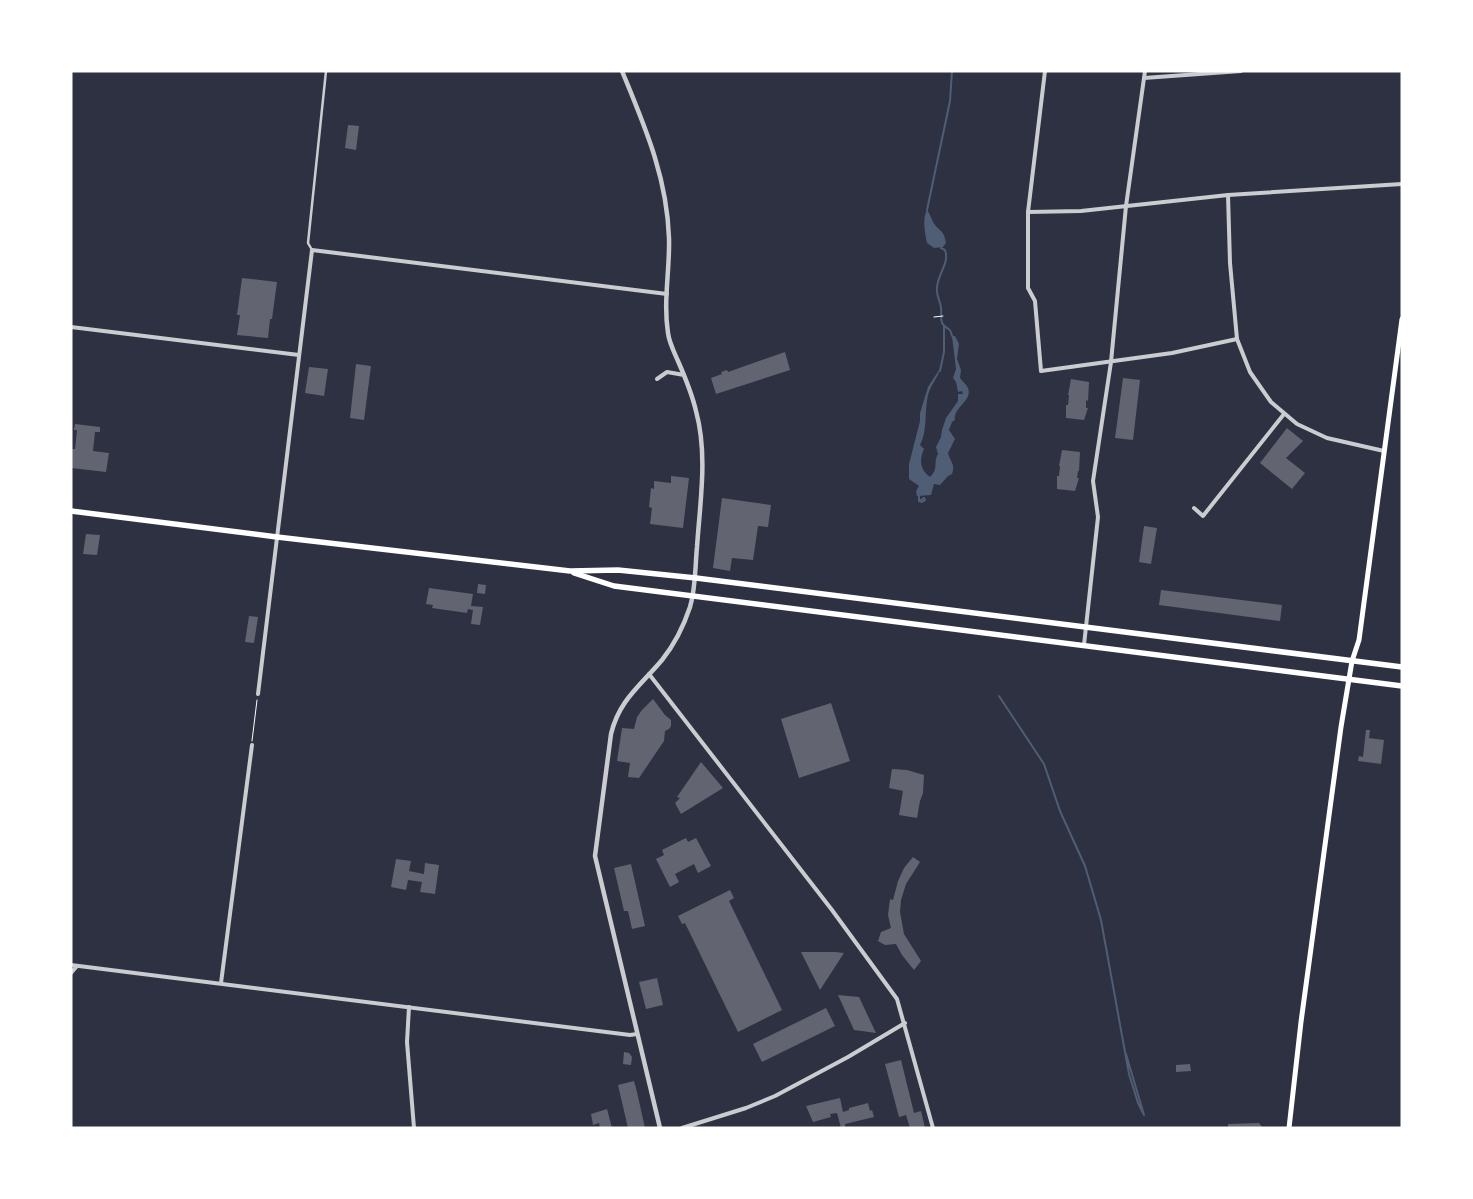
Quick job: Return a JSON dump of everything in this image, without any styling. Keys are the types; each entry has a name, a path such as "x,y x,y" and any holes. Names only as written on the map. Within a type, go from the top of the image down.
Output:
{"main road":[{"path":"1289,1128 1304,1003 1349,679 1352,661 1359,640 1402,319"},
{"path":"71,512 570,572 618,570 696,578 1402,667"},
{"path":"570,572 614,586 1402,686"}],"street":[{"path":"258,694 312,250 308,243 326,71"},
{"path":"622,71 651,142 665,196 669,239 668,334 696,411 702,445 702,479 696,578 693,596 686,617 670,648 632,691 617,714 614,723 595,856 660,1128"},
{"path":"1045,71 1028,212 1028,288 1035,301 1041,371 1172,354 1237,339"},
{"path":"1084,645 1098,517 1093,481 1111,362 1126,206 1145,71"},
{"path":"1144,78 1241,71"},
{"path":"1028,212 1081,211 1228,195 1402,184"},
{"path":"1228,195 1230,263 1237,339 1250,372 1265,395 1297,424 1327,438 1384,451"},
{"path":"312,250 667,294"},
{"path":"71,327 299,355"},
{"path":"656,379 666,372 684,375"},
{"path":"1194,508 1203,516 1284,414"},
{"path":"649,674 843,924 897,998 933,1128"},
{"path":"222,983 252,745"},
{"path":"71,966 222,983 630,1035 637,1034"},
{"path":"71,973 77,966"},
{"path":"409,1007 407,1042 414,1128"},
{"path":"682,1128 746,1108 775,1096 848,1057 905,1023"}],"path":[{"path":"934,316 943,316"},
{"path":"252,745 258,694"}],"water":[{"path":"927,210 935,225 944,235 946,243 943,247 934,248 927,243 924,222"},
{"path":"952,336 955,336 959,344 957,359 961,370 960,378 968,388 969,393 957,411 955,420 952,422 949,430 955,439 948,453 953,471 940,485 934,484 931,495 917,496 916,491 919,486 909,479 909,464 920,421 920,413 928,387 941,367 928,395 925,427 920,445 924,449 921,457 922,468 930,477 935,468 938,454 936,447 946,418 958,401 958,394 963,394 962,391 958,392 953,378 956,369"}],"building":[{"path":"348,125 359,126 356,150 345,148"},
{"path":"242,278 277,282 268,338 237,335 240,315 237,315"},
{"path":"785,352 790,370 716,394 711,378 722,374 721,372 727,370 728,372"},
{"path":"356,364 371,366 364,420 350,418"},
{"path":"309,367 328,369 324,396 305,393"},
{"path":"1123,378 1140,380 1133,440 1115,438"},
{"path":"1071,379 1089,382 1088,401 1086,400 1086,408 1088,408 1084,420 1066,418 1066,405 1068,405"},
{"path":"75,424 100,427 100,432 95,432 93,451 109,453 106,472 71,468 71,449 75,449 77,430 74,430"},
{"path":"1287,428 1303,441 1286,458 1305,473 1292,489 1260,463"},
{"path":"1062,450 1080,452 1077,478 1079,478 1075,491 1057,489 1057,476 1059,476"},
{"path":"671,476 689,478 683,528 650,524 652,508 649,507 651,488 654,489 654,481 671,483"},
{"path":"722,498 771,505 768,527 758,526 753,560 732,558 730,571 713,568"},
{"path":"1144,526 1157,528 1151,564 1139,562"},
{"path":"86,534 100,535 97,555 83,554"},
{"path":"478,584 486,585 485,594 477,593"},
{"path":"429,588 473,594 471,606 483,607 480,625 471,624 473,610 468,609 467,613 432,608 433,605 426,604"},
{"path":"1161,590 1282,605 1280,621 1159,605"},
{"path":"249,616 258,617 254,643 245,642"},
{"path":"653,699 671,720 671,726 665,731 664,741 639,778 628,777 630,763 617,761 622,728 634,729 637,717"},
{"path":"831,703 850,761 799,778 781,719"},
{"path":"1366,730 1370,730 1369,738 1384,740 1381,764 1358,761 1359,756 1363,757"},
{"path":"701,762 723,788 681,814 675,803 680,798 677,797"},
{"path":"892,769 907,770 924,775 923,793 917,818 899,815 903,791 889,788"},
{"path":"686,838 688,842 696,838 711,866 698,873 694,864 675,874 679,882 670,887 656,859 664,855 662,850"},
{"path":"913,857 920,862 906,884 901,900 900,912 904,934 921,961 914,970 896,944 885,945 878,941 881,932 891,928 888,915 890,899 893,900 904,868"},
{"path":"396,859 411,861 409,871 424,874 425,863 439,865 435,894 420,892 422,882 408,880 406,890 391,887"},
{"path":"631,864 645,926 632,929 628,911 624,911 614,868"},
{"path":"730,890 734,898 729,901 782,1010 738,1032 685,923 682,924 678,916"},
{"path":"801,952 835,952 844,953 820,990"},
{"path":"657,978 663,1005 646,1009 639,982"},
{"path":"838,995 859,997 876,1033 854,1030"},
{"path":"826,1008 835,1026 762,1062 753,1044"},
{"path":"624,1052 629,1053 632,1057 631,1065 623,1064"},
{"path":"901,1060 914,1113 921,1111 925,1128 910,1128 906,1115 899,1117 885,1064"},
{"path":"1190,1064 1191,1071 1176,1072 1176,1065"},
{"path":"634,1081 645,1128 628,1128 618,1085"},
{"path":"840,1098 843,1112 849,1110 849,1108 868,1103 874,1117 845,1124 843,1128 841,1128 837,1113 830,1114 831,1117 813,1122 806,1106"},
{"path":"607,1109 612,1128 600,1128 599,1123 593,1125 591,1114"},
{"path":"1259,1123 1263,1128 1228,1128 1228,1124"}],"waterway":[{"path":"927,210 950,101 952,71"},
{"path":"941,248 945,250 946,260 938,283 937,293 941,307 942,323 950,330 953,338"},
{"path":"940,371 944,352 944,327"},
{"path":"919,496 919,501 925,500 924,498 921,500"},
{"path":"999,696 1044,764 1060,811 1085,866 1101,920 1129,1074 1138,1103 1144,1115 1126,1054"}]}
